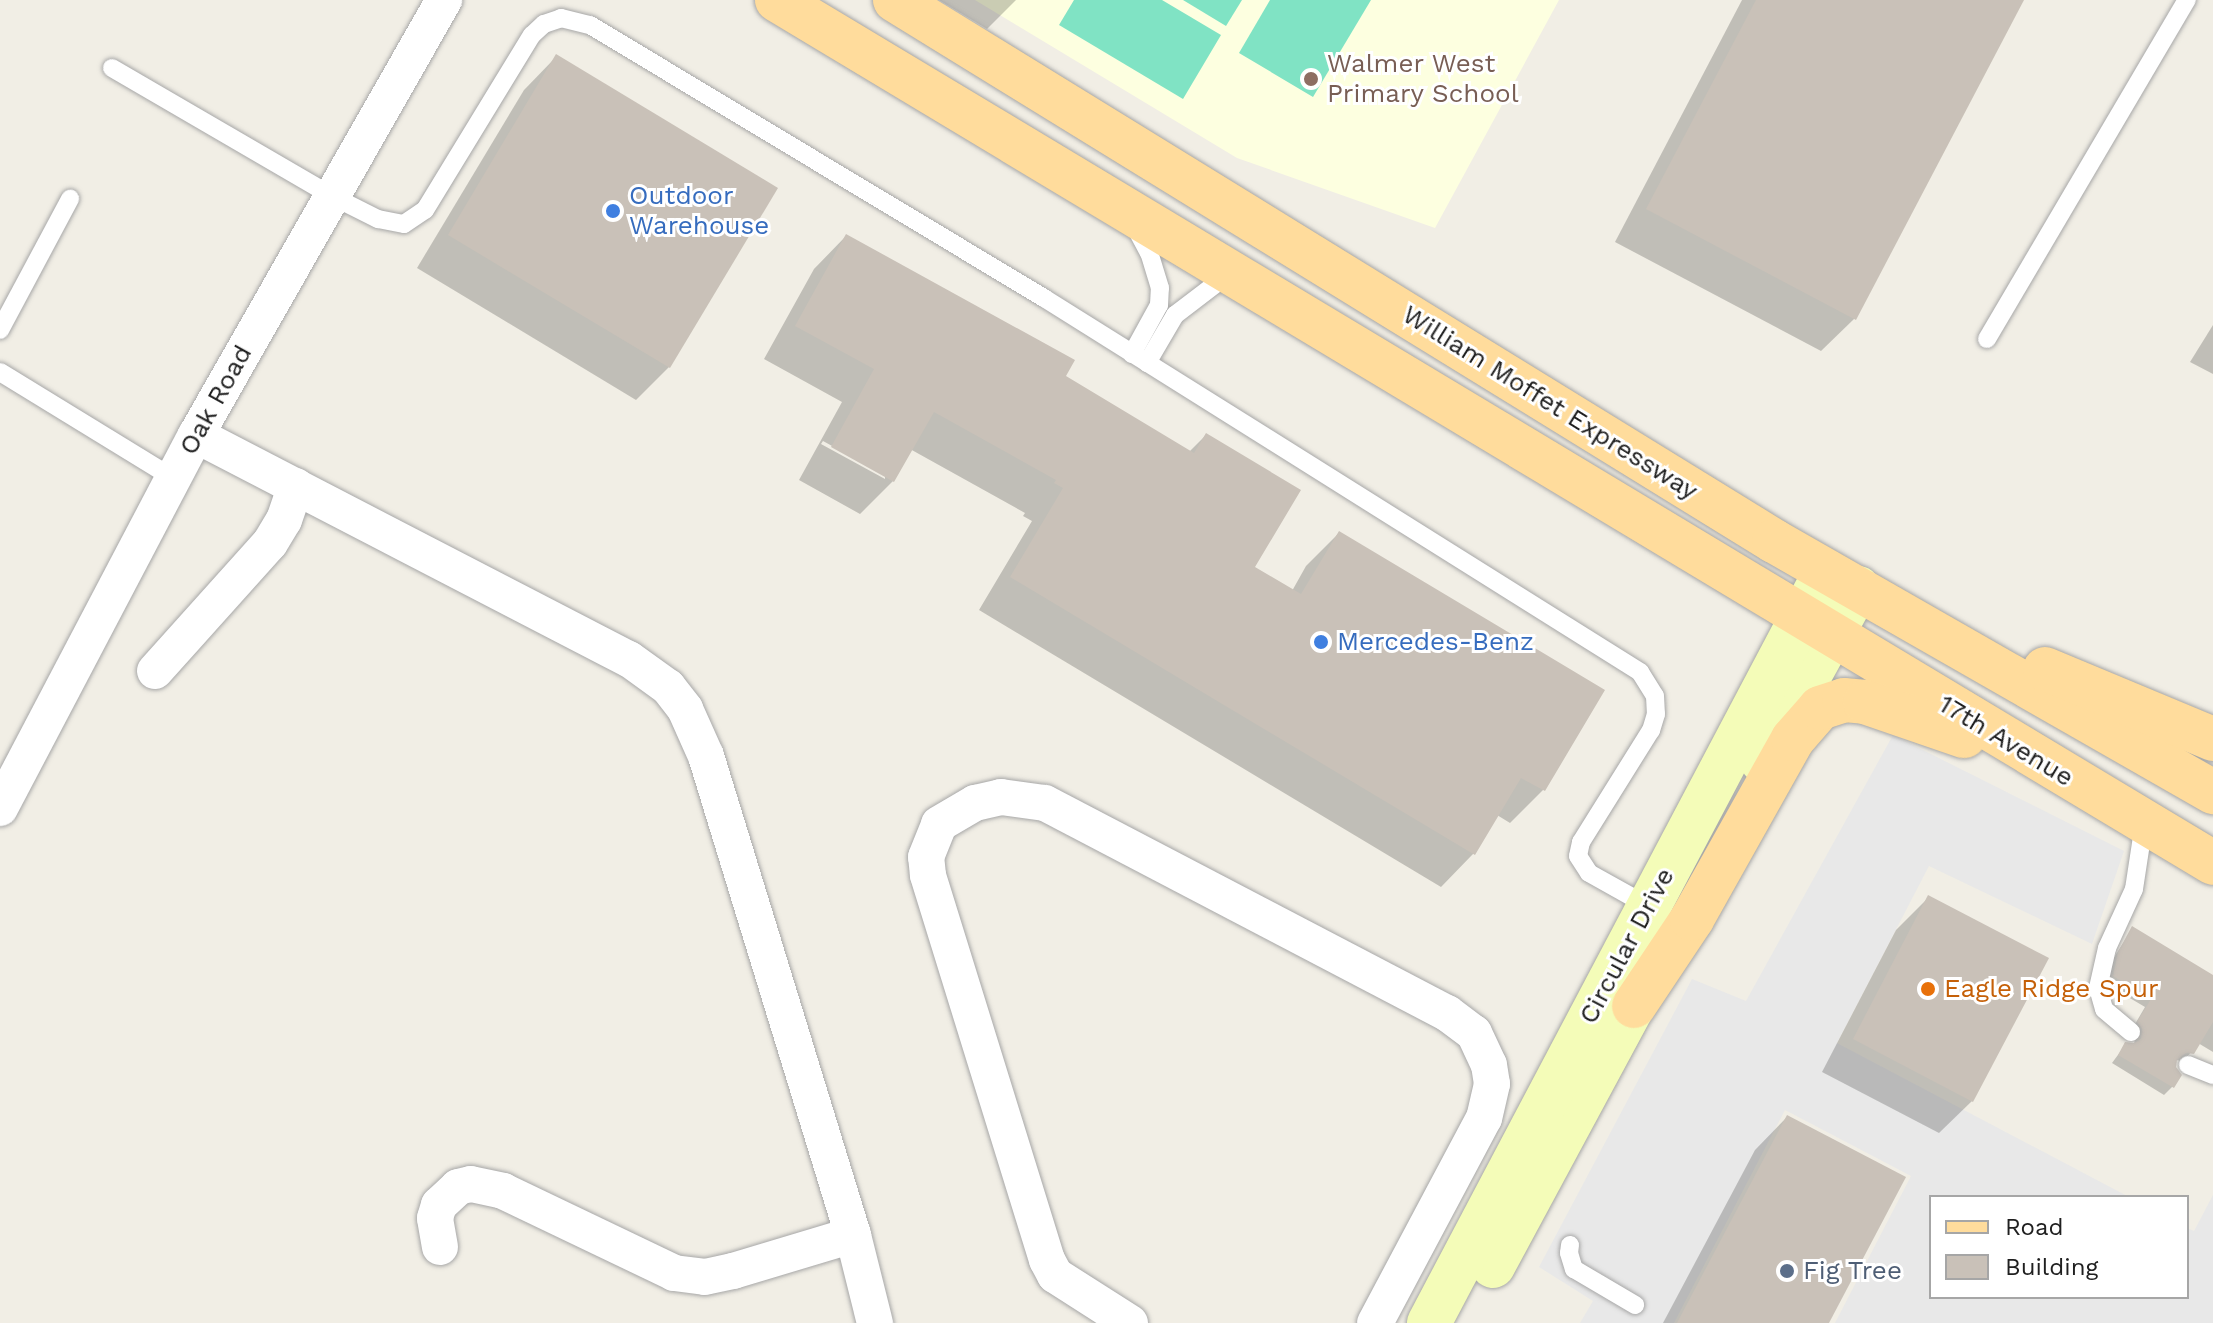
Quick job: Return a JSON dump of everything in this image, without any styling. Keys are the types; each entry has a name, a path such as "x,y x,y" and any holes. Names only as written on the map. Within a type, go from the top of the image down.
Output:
{"main road":[{"name":"William Moffet Expressway","path":"777,0 1816,624"},
{"name":"William Moffet Expressway","path":"895,0 1842,580 2213,792"},
{"name":"17th Avenue","path":"1816,624 2013,746 2213,863"},
{"path":"2004,671 2033,665 2213,739"},
{"path":"1634,1006 1692,919 1793,739 1820,708 1844,700 1865,702 1964,735 2013,746"}],"street":[{"name":"Oak Road","path":"0,808 196,435 330,195 444,0"},
{"path":"196,435 629,659 668,687 685,709 706,756 853,1235 875,1323"},
{"path":"155,671 270,543 284,520 296,486"},
{"name":"Circular Drive","path":"1429,1323 1648,906 1842,580"},
{"name":"Circular Drive","path":"1462,1323 1634,1006 1816,624"},
{"path":"1110,1318 1055,1275 1047,1260 928,875 926,857 939,824 975,803 1001,797 1045,803 1447,1013 1474,1033 1489,1065 1492,1084 1484,1118 1375,1323"},
{"path":"440,1247 435,1218 439,1205 458,1187 471,1184 503,1191 674,1273 705,1277 853,1235"}],"lane":[{"path":"1987,339 2187,0"},
{"path":"112,68 330,195 387,222 404,224 415,220 425,210 532,35 552,20 579,19 1139,358 1640,672 1655,696 1656,714 1651,730 1581,842 1578,856 1589,873 1648,906"},
{"path":"0,330 70,199"},
{"path":"1125,210 1149,253 1160,288 1159,305 1139,358"},
{"path":"1139,358 1175,315 1230,273"},
{"path":"0,372 173,478"},
{"path":"2131,1032 2101,1004 2098,988 2107,948 2134,889 2144,824"},
{"path":"2188,1065 2213,1075"},
{"path":"1570,1245 1574,1269 1635,1305"}],"shaded area":[{"name":"Walmer West Primary School","path":"975,0 1559,0 1435,228 1237,158"},
{"path":"1893,735 2124,851 2092,944 1929,866 1837,1043 2125,1195 1929,1195 1929,1299 2189,1299 2189,1229 2194,1231 2213,1195 2213,1323 1835,1323 1911,1176 1785,1110 1674,1323 1580,1323 1593,1301 1539,1267 1692,979 1746,1001"}],"green space":[{"path":"1074,0 1162,0 1221,35 1183,99 1059,25"},
{"path":"1183,0 1242,0 1226,26"},
{"path":"1270,0 1371,0 1313,97 1239,53"}],"building":[{"path":"1756,0 2024,0 1856,320 1646,209"},
{"name":"Outdoor Warehouse","path":"556,54 778,188 670,368 448,235"},
{"name":"Mercedes-Benz","path":"846,234 1075,360 1066,376 1194,453 1206,433 1301,490 1255,567 1301,594 1339,531 1605,690 1545,791 1521,778 1475,855 1010,577 1063,488 1054,483 1056,480 934,412 894,482 831,447 874,369 795,326"},
{"path":"1928,895 2049,958 1973,1102 1853,1039"},
{"path":"2132,926 2213,975 2213,1022 2194,1054 2186,1053 2177,1060 2176,1067 2182,1075 2174,1088 2118,1055 2125,1042 2134,1043 2141,1039 2142,1029 2137,1022 2151,999 2113,976 2118,952"},
{"path":"1787,1115 1906,1177 1829,1323 1677,1323"}],"place":[{"name":"Walmer West Primary School","path":"1311,79"},
{"name":"Outdoor Warehouse","path":"613,211"},
{"name":"Mercedes-Benz","path":"1321,642"},
{"name":"Eagle Ridge Spur","path":"1928,989"},
{"name":"Fig Tree","path":"1787,1271"}]}
